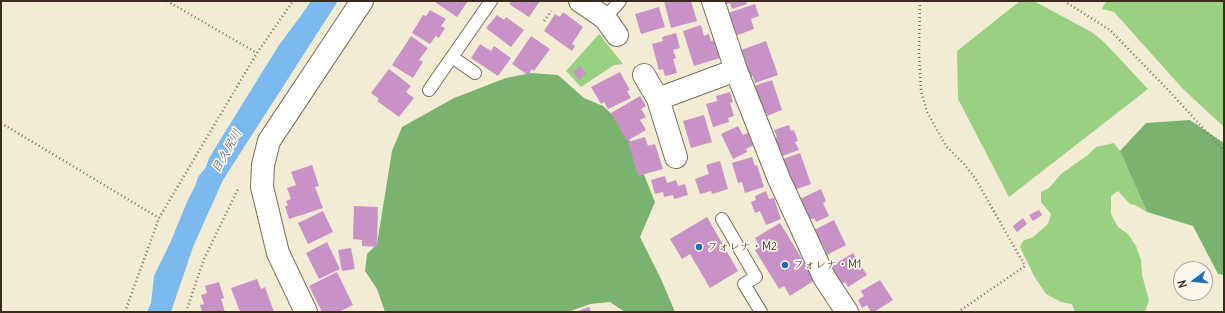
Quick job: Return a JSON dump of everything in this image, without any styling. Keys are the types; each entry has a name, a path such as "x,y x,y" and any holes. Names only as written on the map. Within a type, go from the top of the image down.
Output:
{"street":[{"path":"306,312 278,253 262,187 263,165 269,141 362,1"},
{"path":"580,1 611,26"},
{"path":"713,1 736,70 779,179 824,277 847,312"},
{"path":"658,99 736,70"},
{"path":"644,75 658,99 676,157"}],"lane":[{"path":"429,90 491,1"},
{"path":"611,26 620,1"},
{"path":"452,57 475,73"},
{"path":"722,219 756,277 744,284 761,312"}],"path":[{"path":"167,1 257,53"},
{"path":"125,312 159,218 257,53 293,1"},
{"path":"920,1 920,75 921,90 927,112 946,146 964,164 975,178 1025,266 958,312"},
{"path":"1064,1 1110,30 1224,151"},
{"path":"544,21 551,11"},
{"path":"1,123 159,218"},
{"path":"186,312 204,259 242,182 263,165"}],"green space":[{"path":"1020,1 1034,1 1093,33 1105,43 1148,89 1009,197 958,99 957,51"},
{"path":"1106,1 1224,1 1224,127 1183,89 1114,12 1102,9"},
{"path":"599,34 623,64 614,65 581,87 566,71"},
{"path":"531,73 558,75 584,98 603,106 622,124 655,202 640,237 661,279 675,312 625,312 610,302 590,304 568,312 385,312 377,289 365,271 367,254 377,244 392,151 402,127 454,98 506,78"},
{"path":"1190,120 1224,143 1224,275 1218,274 1213,264 1213,261 1211,261 1193,226 1147,212 1120,151 1146,123"},
{"path":"1114,143 1120,151 1147,212 1135,205 1130,204 1118,191 1111,196 1111,214 1118,227 1128,234 1136,246 1141,260 1142,275 1149,300 1145,312 1075,312 1072,304 1061,302 1046,294 1034,276 1020,247 1023,241 1033,237 1048,224 1051,214 1041,202 1041,192 1049,188 1061,174 1088,155 1096,147"}],"water":[{"name":"目久尻川","path":"311,1 338,1 223,180 193,247 171,312 147,312 151,303 154,276 171,241 198,177 206,167 209,158 279,45"}],"building":[{"path":"468,1 457,17 435,2"},
{"path":"512,1 540,1 529,17 509,4"},
{"path":"664,1 691,1 697,21 671,28"},
{"path":"722,1 746,1 747,4 732,9 730,3 724,5"},
{"path":"755,4 759,16 751,19 754,29 735,36 728,13"},
{"path":"659,7 665,27 641,34 635,14"},
{"path":"430,10 446,19 441,26 445,28 439,38 436,36 430,44 412,33 423,15 426,16"},
{"path":"563,12 583,27 572,44 575,46 572,51 544,31 555,14 560,17"},
{"path":"497,15 504,20 506,17 524,30 511,47 486,28"},
{"path":"701,25 704,36 709,34 711,41 715,40 720,58 694,66 683,31"},
{"path":"676,33 680,48 673,50 676,58 673,59 677,73 665,76 663,69 659,70 652,44 663,41 662,37"},
{"path":"411,36 428,48 419,60 423,62 413,78 392,65"},
{"path":"531,36 550,49 534,71 532,69 528,75 512,64"},
{"path":"766,41 778,75 755,83 753,76 751,77 741,50"},
{"path":"480,44 491,51 494,46 511,58 498,76 471,58"},
{"path":"580,66 586,74 579,80 573,72"},
{"path":"389,69 411,86 406,92 414,98 399,117 377,101 379,99 371,93"},
{"path":"620,72 630,90 627,91 631,98 608,109 604,102 601,104 591,87"},
{"path":"772,80 782,110 767,116 767,113 764,114 754,86"},
{"path":"730,92 733,102 730,103 734,116 728,118 729,122 713,127 706,104 717,101 716,96"},
{"path":"640,96 646,106 641,109 646,117 640,120 646,130 627,141 611,113"},
{"path":"704,115 712,142 691,148 683,121"},
{"path":"789,125 791,131 794,130 798,141 795,142 799,150 782,156 781,151 778,152 773,138 777,137 774,130"},
{"path":"738,126 743,135 750,132 756,144 746,149 747,152 733,159 721,134"},
{"path":"645,137 648,146 655,144 663,169 638,176 628,142"},
{"path":"800,153 811,184 794,190 783,159"},
{"path":"752,157 755,166 757,165 764,187 745,193 742,182 738,183 732,163"},
{"path":"720,161 728,189 712,194 711,191 700,194 695,179 709,174 706,165"},
{"path":"312,165 319,186 315,187 323,208 289,219 285,206 288,206 286,201 291,199 287,188 296,185 291,172"},
{"path":"665,176 667,183 676,180 678,186 685,184 688,195 674,199 673,195 664,197 663,192 655,194 651,180"},
{"path":"821,189 826,201 823,203 829,216 816,222 814,218 805,221 796,201"},
{"path":"766,191 769,199 774,198 781,219 766,225 760,211 755,213 751,202 756,200 755,196"},
{"path":"354,206 378,207 377,247 362,246 362,240 353,239"},
{"path":"1039,210 1042,215 1033,221 1029,215"},
{"path":"323,211 333,232 308,244 298,223"},
{"name":"フォレナ・M2","path":"707,217 738,271 710,288 690,254 682,259 670,239"},
{"path":"1023,218 1027,224 1017,232 1013,226"},
{"path":"834,220 846,245 827,255 822,243 819,244 812,231"},
{"name":"フォレナ・M1","path":"780,223 815,280 790,296 784,286 779,289 755,250 760,247 755,238"},
{"path":"327,242 340,269 319,279 306,253"},
{"path":"351,248 355,269 342,271 338,250"},
{"path":"853,253 867,275 848,287 845,282 841,285 830,267"},
{"path":"337,272 353,305 339,312 322,312 309,286"},
{"path":"257,279 261,289 265,287 274,312 240,312 231,288"},
{"path":"880,280 893,300 874,312 871,312 867,305 862,308 858,300 864,296 861,291"},
{"path":"219,282 224,298 221,299 225,312 202,312 200,305 204,304 201,295 207,293 205,286"},
{"path":"589,307 591,312 575,312"}],"place":[{"name":"フォレナ・M2","path":"699,247"},
{"name":"フォレナ・M1","path":"785,265"}]}
